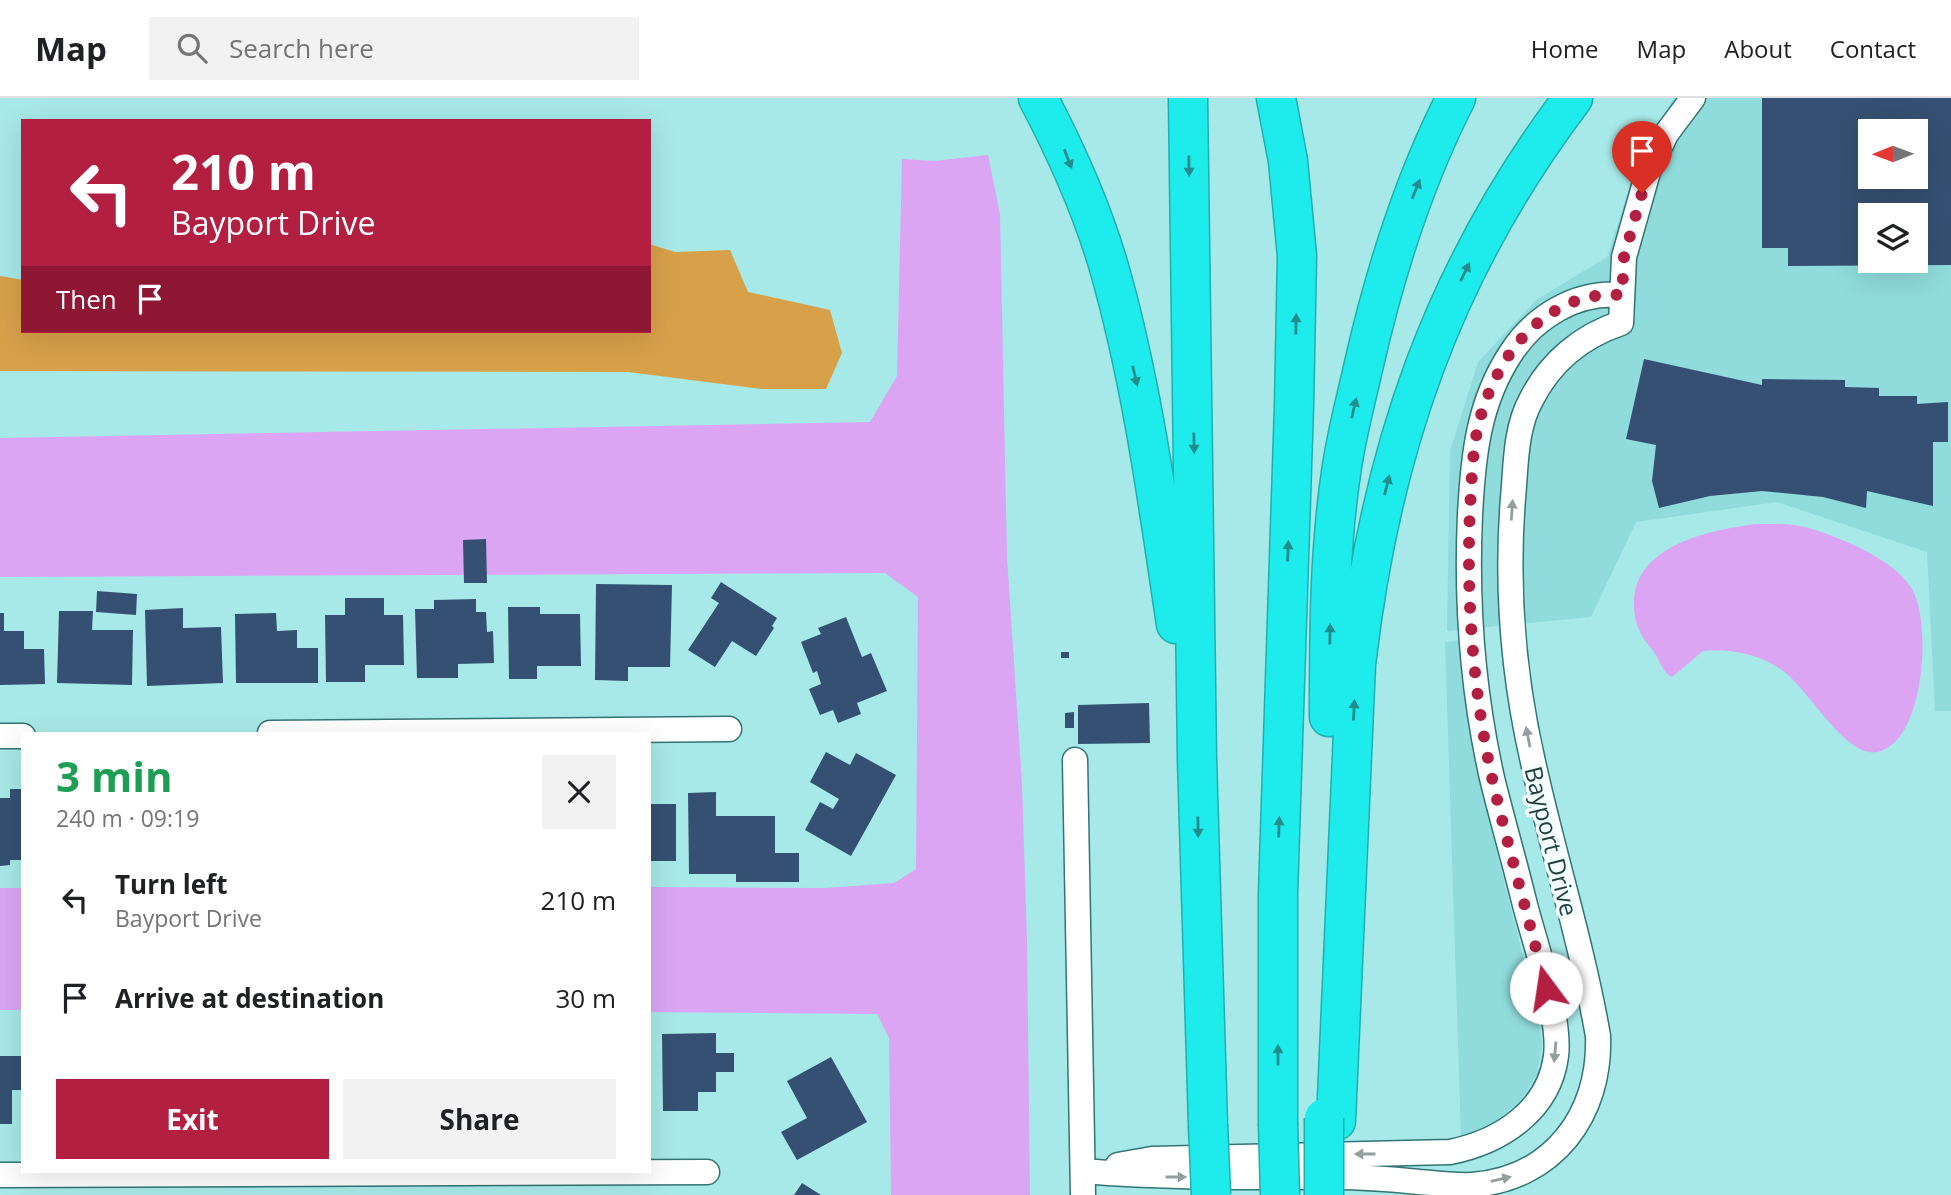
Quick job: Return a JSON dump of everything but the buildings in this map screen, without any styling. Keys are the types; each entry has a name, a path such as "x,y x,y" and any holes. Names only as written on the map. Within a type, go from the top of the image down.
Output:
{"highway":[{"path":"1038,98 1065,150 1108,263 1143,410 1197,759"},
{"path":"1188,98 1197,759 1211,1195"},
{"path":"1276,98 1288,161 1297,256 1278,894 1279,1195"},
{"path":"1331,1195 1330,605 1341,474 1380,296 1411,201 1439,130 1456,98"},
{"path":"1324,1195 1356,664 1377,525 1406,414 1455,293 1482,236 1516,178 1573,98"}],"street":[{"name":"Bayport Drive","path":"1083,1183 1153,1177 1357,1177 1433,1189 1471,1185 1509,1178 1541,1162 1569,1137 1579,1122 1592,1093 1599,1056 1594,1012 1532,761 1517,678 1510,556 1519,438 1529,402 1547,374 1574,347 1590,336 1621,323 1624,257 1648,172 1666,134 1693,98"},
{"name":"Bayport Drive","path":"1083,1183 1152,1159 1450,1152 1476,1146 1499,1135 1530,1111 1546,1088 1556,1055 1553,1013 1492,778 1477,686 1469,579 1472,479 1477,432 1494,382 1516,345 1554,311 1577,300 1599,294 1622,295"},
{"path":"385,732 729,729"},
{"path":"0,736 21,736"},
{"path":"1075,760 1083,1183"},
{"path":"1433,1153 1433,1189"},
{"path":"651,1172 707,1172"},
{"path":"0,1175 471,1173"}],"shaded area":[{"path":"1674,98 1951,98 1951,711 1935,711 1927,552 1777,502 1636,522 1591,617 1447,631 1450,451 1478,362 1536,300 1607,257 1643,146"},
{"path":"988,155 1000,214 1007,557 1022,784 1027,940 1030,1195 891,1195 889,1038 877,1014 651,1012 651,887 825,888 894,883 916,869 918,597 885,573 0,577 0,438 870,422 897,376 902,159 934,161"},
{"path":"651,245 675,252 730,250 748,292 830,310 842,353 826,389 762,389 628,372 0,371 0,276 21,280 21,333 651,333"},
{"path":"1756,524 1796,525 1836,538 1880,559 1904,578 1912,589 1922,628 1920,680 1906,728 1893,744 1877,752 1864,751 1852,744 1826,719 1790,677 1762,659 1732,651 1703,651 1672,677 1644,638 1636,622 1634,605 1637,585 1646,568 1677,544 1697,536"},
{"path":"1458,641 1479,781 1538,1016 1542,1045 1537,1075 1519,1103 1492,1124 1461,1137 1445,642"},
{"path":"0,888 21,888 21,1010 0,1010"}],"route":[{"path":"1546,988 1492,778 1477,686 1469,579 1474,455 1477,432 1494,382 1523,337 1554,311 1577,300 1599,294 1622,295 1624,257 1642,193"}]}
